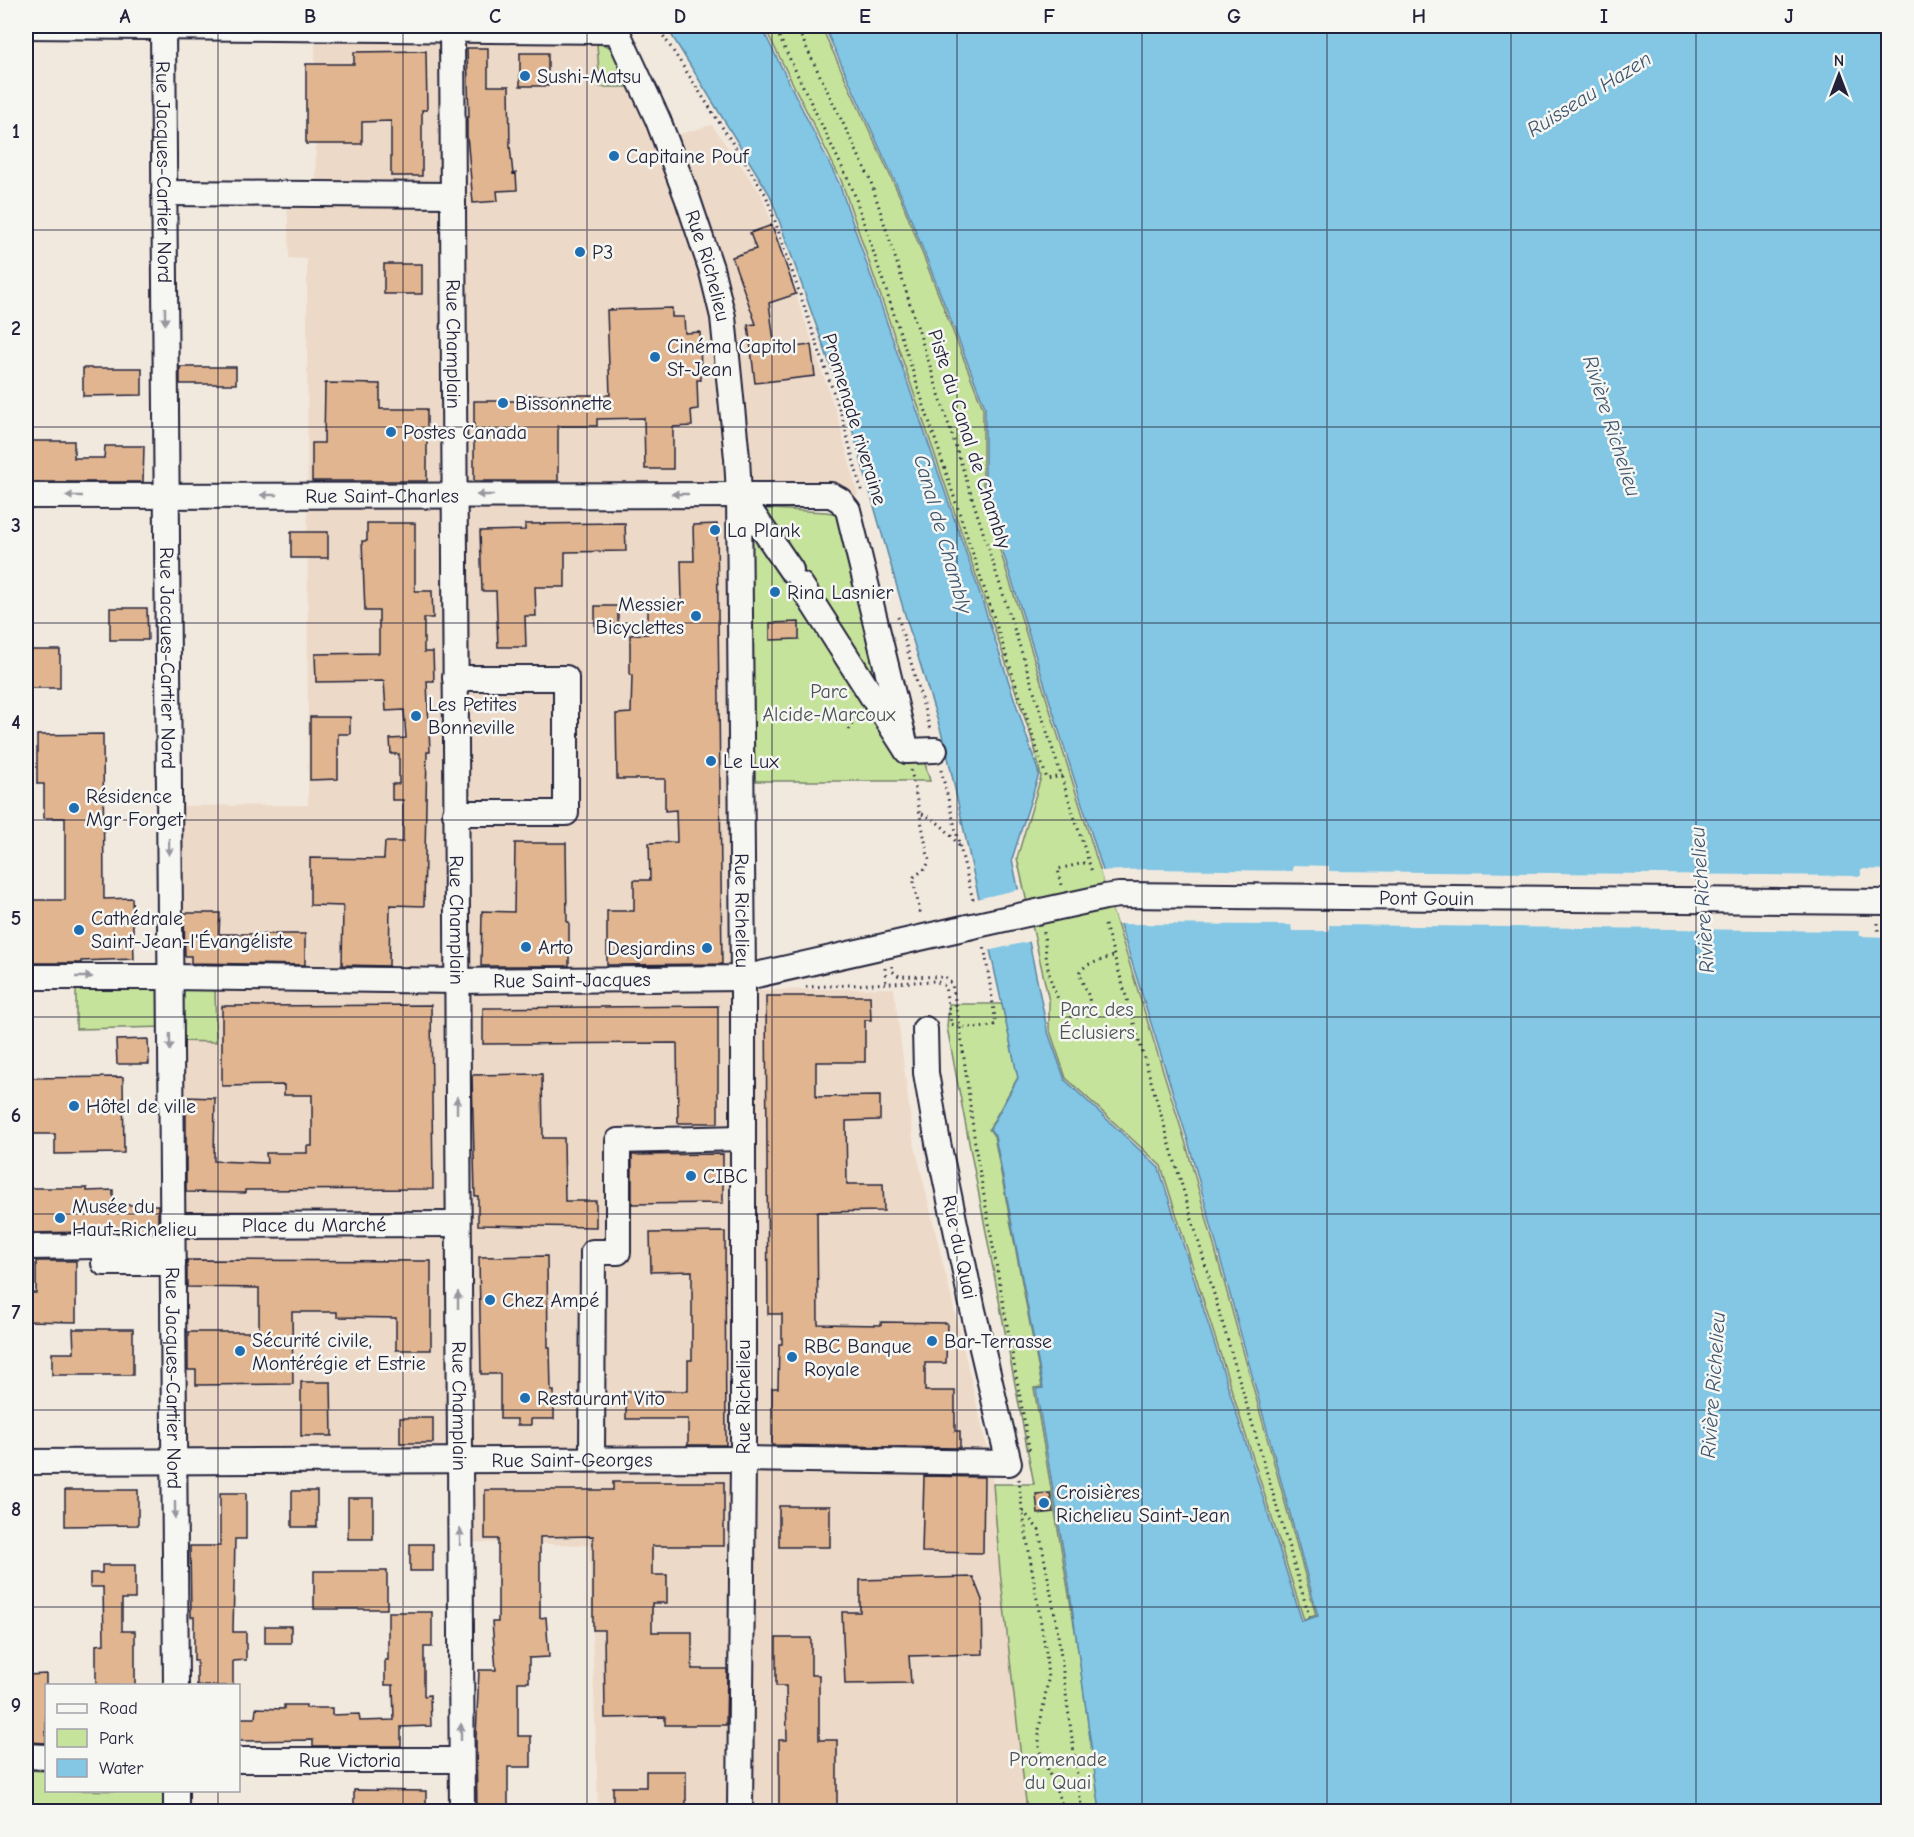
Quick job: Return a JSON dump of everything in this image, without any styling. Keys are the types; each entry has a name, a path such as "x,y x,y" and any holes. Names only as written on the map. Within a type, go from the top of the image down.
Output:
{"street":[{"path":"26,26 450,27"},
{"name":"Rue Jacques-Cartier Nord","path":"163,26 176,1684"},
{"name":"Rue Richelieu","path":"450,27 617,31 658,120 711,268 723,316 739,494 743,978 740,1812"},
{"name":"Rue Champlain","path":"450,27 462,1812"},
{"path":"164,194 452,195"},
{"path":"739,494 796,577 907,751"},
{"path":"739,494 831,495 840,500 848,510 907,751"},
{"name":"Rue Saint-Charles","path":"26,496 739,494"},
{"path":"455,678 566,678 566,813 455,813"},
{"path":"907,751 935,750"},
{"name":"Pont Gouin","path":"975,926 1119,895 1888,902"},
{"name":"Rue Saint-Jacques","path":"26,978 170,977 456,981 743,978 975,926"},
{"name":"Rue du Quai","path":"925,1029 926,1073 938,1143 973,1310 1020,1467"},
{"path":"592,1460 593,1252 618,1252 618,1141 743,1138"},
{"name":"Place du Marché","path":"173,1244 458,1224"},
{"path":"26,1247 173,1244"},
{"path":"104,1263 173,1244"},
{"name":"Rue Saint-Georges","path":"26,1462 743,1459 1020,1467"},
{"path":"26,1756 45,1757"},
{"name":"Rue Victoria","path":"240,1760 461,1760"},
{"path":"176,1792 176,1812"}],"path":[{"name":"Promenade riveraine","path":"657,26 766,195 842,417 864,501"},
{"path":"774,26 853,190 1047,779 1062,776"},
{"name":"Piste du Canal de Chambly","path":"796,26 870,179 1092,872"},
{"path":"806,987 936,981 945,986 951,1024 960,1027 990,1027 996,1024 960,848 897,614"},
{"path":"824,689 836,687"},
{"path":"849,730 854,718"},
{"path":"907,751 929,861 926,868 914,877 923,921"},
{"path":"921,813 933,818 945,828 960,848"},
{"path":"1061,888 1058,869 1089,862"},
{"path":"1042,925 1053,990 1072,1017 1084,1016 1089,1009 1089,997 1080,977 1080,971 1087,965 1114,956"},
{"path":"1105,926 1310,1619"},
{"path":"892,966 892,971 899,976 937,975 945,977 950,980 955,996 1020,1467 1022,1509 1046,1653 1048,1680 1039,1730 1040,1749 1065,1812"},
{"path":"885,967 886,984"},
{"path":"1022,1509 1040,1530 1056,1620 1082,1812"}],"shaded area":[{"path":"315,28 596,30 600,87 633,87 657,140 712,125 762,195 838,418 858,495 739,494 743,978 759,990 894,988 913,1138 989,1455 1000,1571 1029,1811 462,1811 598,1808 589,1545 460,1542 459,1461 174,1462 169,806 308,805 307,259 289,258 287,191 316,193"}],"green space":[{"name":"Parc des Éclusiers","path":"764,26 821,26 901,199 983,408 983,496 1186,1144 1316,1615 1304,1620 1161,1166 1066,1078 1049,1028 1049,1001 1017,858 1041,777 1034,745 841,180"},
{"path":"597,44 614,49 633,87 600,87"},
{"name":"Parc Alcide-Marcoux","path":"750,508 845,515 857,528 930,781 755,781"},
{"path":"166,982 168,1027 76,1029 76,984"},
{"path":"176,984 215,984 216,1042 176,1041"},
{"name":"Promenade du Quai","path":"949,1004 1002,1004 1018,1077 989,1129 994,1136 1042,1387 1034,1388 1077,1642 1100,1811 1027,1811 1000,1571 993,1484 1034,1484 947,1027"},
{"path":"26,1770 45,1771 45,1792 166,1792 166,1811 26,1811"}],"water":[{"path":"666,26 761,26 839,183 977,585 1039,774 1012,859 1047,1029 1065,1080 1159,1168 1302,1621 1318,1616 1188,1141 985,495 985,407 903,199 824,26 1888,26 1888,1811 1100,1811 1069,1585 1036,1389 1043,1388 995,1136 990,1129 1018,1078 946,748 849,418 770,195"}],"pier":[{"path":"1293,865 1329,866 1329,871 1861,876 1861,869 1888,870 1888,937 1860,936 1859,931 1329,925 1329,931 1292,931 1291,925 1117,924 1100,871 1150,869 1293,871"},
{"path":"1021,889 1032,941 987,951 976,899"}],"building":[{"path":"467,48 488,48 488,86 509,86 510,146 517,190 497,191 498,201 473,203 467,135 467,117 469,117"},
{"path":"426,51 427,110 422,110 422,176 391,176 391,121 362,122 362,144 306,144 306,64 354,64 354,52"},
{"path":"520,53 548,53 548,86 520,86"},
{"path":"772,225 796,294 769,303 775,349 811,345 815,376 755,383 748,325 756,324 732,257 756,249 750,233"},
{"path":"384,264 422,264 422,294 384,294"},
{"path":"672,308 672,317 684,317 685,333 700,332 701,380 697,380 698,409 691,410 692,426 673,427 673,469 645,469 644,418 597,419 597,426 558,426 558,481 474,481 474,401 520,401 520,395 610,395 607,310"},
{"path":"180,367 236,367 236,384 180,384"},
{"path":"83,368 142,368 142,395 83,396"},
{"path":"325,383 380,384 380,409 427,409 427,481 312,481 312,443 324,443"},
{"path":"26,441 74,441 74,458 104,458 105,446 144,446 143,482 26,482"},
{"path":"367,523 415,523 415,591 432,591 433,618 424,618 424,652 433,652 434,681 427,681 430,752 427,752 424,906 390,905 389,966 342,965 343,906 310,905 310,858 384,859 385,842 403,842 403,800 392,800 392,784 399,784 399,754 391,754 390,739 406,738 404,710 386,711 384,681 316,682 315,654 379,653 379,611 365,611 362,541 367,541"},
{"path":"625,523 626,551 565,552 565,587 535,587 536,616 525,616 526,647 498,647 496,591 482,591 480,531 525,530 525,524"},
{"path":"717,524 722,964 607,965 607,911 634,911 634,880 650,880 649,843 677,842 676,810 665,811 665,779 617,779 616,714 631,713 630,635 648,634 648,601 682,601 681,561 694,561 693,525"},
{"path":"291,532 328,532 328,558 291,558"},
{"path":"595,606 618,606 618,631 595,631"},
{"path":"110,608 147,608 148,640 110,640"},
{"path":"799,622 799,639 770,640 770,623"},
{"path":"26,650 60,650 60,688 26,688"},
{"path":"310,717 350,717 350,734 338,734 338,779 310,780"},
{"path":"103,734 104,899 132,898 134,959 81,961 81,963 26,963 26,900 65,900 65,818 44,818 44,784 37,784 37,735"},
{"path":"515,843 566,843 569,966 481,966 482,911 514,912"},
{"path":"184,913 220,913 219,934 305,934 305,965 191,963 191,956 185,956"},
{"path":"766,996 870,996 871,1020 865,1020 865,1062 816,1062 816,1097 880,1096 880,1120 846,1121 847,1184 883,1184 884,1211 817,1212 818,1324 947,1323 946,1363 925,1363 925,1391 955,1391 955,1431 960,1431 960,1448 772,1445 772,1388 778,1388 782,1314 768,1314"},
{"path":"431,1005 433,1189 186,1192 186,1097 215,1098 214,1161 267,1163 266,1153 307,1153 307,1146 312,1146 312,1095 284,1095 284,1085 222,1086 222,1006"},
{"path":"718,1006 718,1123 678,1123 677,1043 483,1044 483,1008"},
{"path":"148,1039 149,1064 117,1064 116,1040"},
{"path":"542,1074 543,1138 564,1138 565,1201 596,1201 596,1227 478,1225 478,1196 475,1196 472,1075"},
{"name":"Hôtel de ville","path":"123,1077 124,1153 55,1154 55,1134 26,1134 26,1078"},
{"path":"723,1154 723,1203 632,1204 632,1155"},
{"path":"26,1188 113,1190 113,1205 158,1205 158,1231 26,1233"},
{"path":"725,1232 726,1445 688,1445 688,1419 626,1419 626,1391 688,1391 688,1360 692,1360 692,1271 651,1272 650,1233"},
{"path":"547,1256 548,1347 550,1347 551,1391 554,1391 554,1419 531,1419 531,1425 517,1425 517,1419 500,1419 500,1374 481,1374 479,1257"},
{"path":"187,1260 431,1261 431,1350 396,1350 396,1318 337,1317 337,1312 292,1312 293,1384 196,1385 196,1370 188,1370 188,1332 259,1332 259,1288 187,1287"},
{"path":"36,1261 76,1261 76,1322 26,1321 26,1293 36,1293"},
{"path":"73,1329 133,1329 133,1375 52,1375 52,1353 74,1353"},
{"path":"301,1382 331,1382 332,1436 301,1436"},
{"path":"400,1418 433,1418 433,1443 400,1443"},
{"path":"924,1476 984,1477 983,1553 922,1552"},
{"path":"613,1482 724,1482 724,1546 652,1546 652,1575 667,1575 667,1603 652,1603 652,1632 692,1632 692,1669 727,1669 726,1725 665,1725 665,1717 605,1718 604,1630 593,1630 593,1536 540,1537 540,1618 546,1617 549,1657 529,1658 529,1682 518,1682 518,1736 531,1736 531,1767 508,1767 508,1812 477,1812 476,1737 479,1670 496,1670 492,1622 498,1622 498,1539 485,1539 485,1490 613,1490"},
{"path":"65,1490 138,1490 138,1525 65,1526"},
{"path":"292,1491 317,1491 317,1527 292,1527"},
{"path":"220,1493 246,1493 246,1539 235,1539 233,1632 246,1632 246,1660 233,1661 233,1684 197,1684 197,1661 194,1661 194,1617 191,1617 190,1546 220,1546"},
{"name":"Croisières Richelieu Saint-Jean","path":"1050,1493 1053,1512 1038,1514 1036,1494"},
{"path":"348,1498 373,1498 373,1539 348,1539"},
{"path":"779,1506 830,1506 830,1547 779,1547"},
{"path":"410,1544 433,1544 433,1571 410,1571"},
{"path":"102,1565 135,1565 135,1599 122,1599 122,1631 135,1631 135,1684 96,1684 96,1645 104,1644 103,1587 90,1587 90,1573 102,1573"},
{"path":"314,1571 387,1571 387,1609 314,1609"},
{"path":"973,1577 982,1600 983,1654 909,1656 911,1683 845,1684 842,1612 860,1612 860,1580"},
{"path":"388,1612 432,1612 432,1647 424,1647 424,1696 430,1695 431,1726 401,1727 401,1746 313,1746 313,1740 240,1741 240,1718 255,1718 256,1708 284,1709 284,1705 306,1705 306,1708 332,1708 332,1715 359,1714 360,1721 394,1720 393,1685 385,1685 385,1660 388,1660"},
{"path":"265,1626 291,1626 291,1643 265,1643"},
{"path":"776,1638 811,1638 811,1675 819,1675 819,1740 837,1740 837,1808 779,1809 779,1740 787,1740 786,1686 776,1686"},
{"path":"46,1674 45,1743 29,1742 27,1675"},
{"path":"646,1771 686,1771 686,1812 613,1812 613,1787 646,1787"},
{"path":"354,1790 426,1791 426,1812 354,1812"}],"place":[{"name":"Sushi-Matsu","path":"525,76"},
{"name":"Capitaine Pouf","path":"614,156"},
{"name":"P3","path":"580,252"},
{"name":"Cinéma Capitol St-Jean","path":"655,357"},
{"name":"Bissonnette","path":"503,403"},
{"name":"Postes Canada","path":"391,432"},
{"name":"La Plank","path":"715,530"},
{"name":"Rina Lasnier","path":"775,592"},
{"name":"Messier Bicyclettes","path":"696,616"},
{"name":"Les Petites Bonneville","path":"416,716"},
{"name":"Le Lux","path":"711,761"},
{"name":"Résidence Mgr Forget","path":"74,808"},
{"name":"Cathédrale Saint-Jean-l'Évangéliste","path":"79,930"},
{"name":"Arto","path":"526,947"},
{"name":"Desjardins","path":"707,948"},
{"name":"Hôtel de ville","path":"74,1106"},
{"name":"CIBC","path":"691,1176"},
{"name":"Musée du Haut-Richelieu","path":"60,1218"},
{"name":"Chez Ampé","path":"490,1300"},
{"name":"Bar-Terrasse","path":"932,1341"},
{"name":"Sécurité civile, Montérégie et Estrie","path":"240,1351"},
{"name":"RBC Banque Royale","path":"792,1357"},
{"name":"Restaurant Vito","path":"525,1398"},
{"name":"Croisières Richelieu Saint-Jean","path":"1044,1503"}],"water label":[{"name":"Ruisseau Hazen","path":"1589,94"},
{"name":"Rivière Richelieu","path":"1612,426"},
{"name":"Canal de Chambly","path":"943,534"},
{"name":"Rivière Richelieu","path":"1702,900"},
{"name":"Rivière Richelieu","path":"1713,1385"}]}
